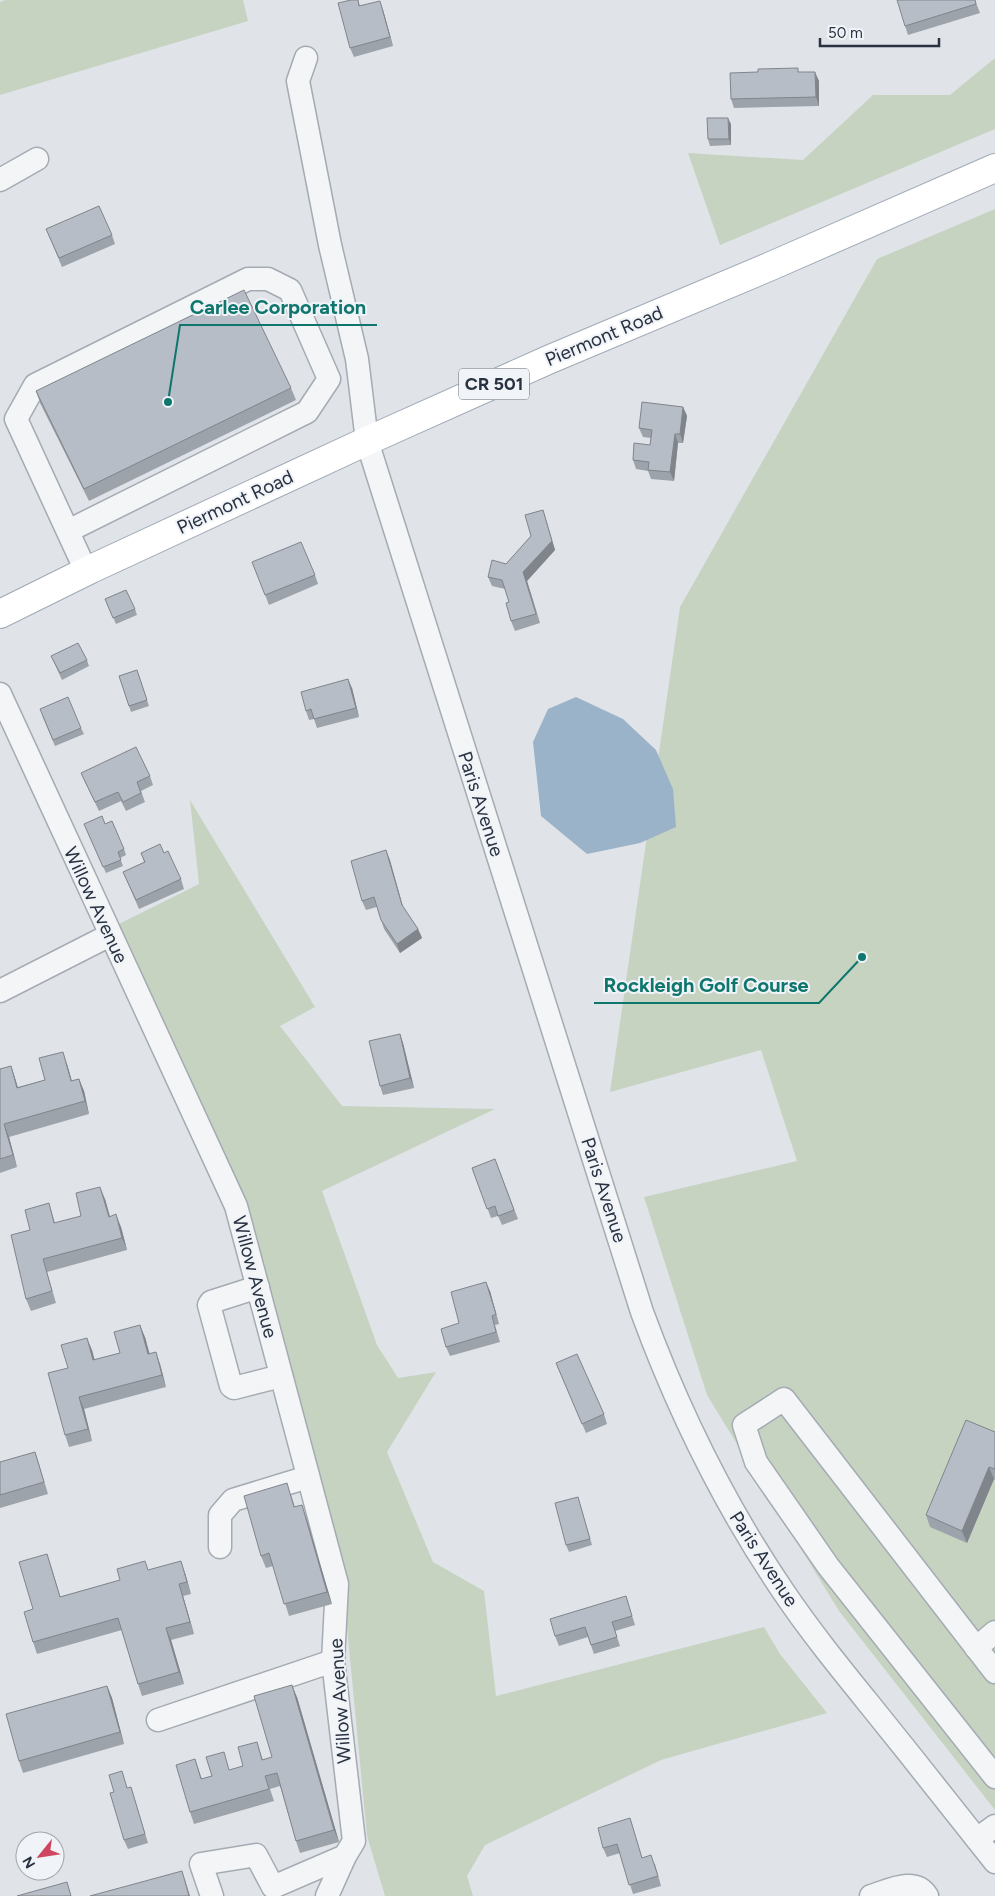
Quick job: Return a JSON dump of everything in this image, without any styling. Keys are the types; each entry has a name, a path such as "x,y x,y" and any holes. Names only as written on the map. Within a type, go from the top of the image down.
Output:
{"main road":[{"name":"Piermont Road","path":"0,614 86,571 367,441 548,360 762,270 995,168"}],"street":[{"name":"Paris Avenue","path":"306,58 298,81 330,245 357,359 367,441 642,1312 657,1353 710,1472 748,1537 784,1592 824,1646 986,1833 995,1862"},
{"path":"0,180 37,159"},
{"path":"68,531 307,412 329,379 290,290 268,278 248,279 35,385 16,419 86,571"},
{"name":"Willow Avenue","path":"0,694 236,1206 336,1584 333,1661 354,1841 327,1896"},
{"path":"0,991 110,934"},
{"path":"258,1287 211,1302 210,1305 231,1386 234,1388 281,1376"},
{"path":"995,1672 784,1399 744,1425 756,1462 828,1566 995,1777"},
{"path":"220,1547 220,1515 233,1500 308,1477"},
{"path":"976,1648 995,1632"},
{"path":"158,1720 333,1661"},
{"path":"212,1896 201,1864 256,1855 273,1887 345,1856"},
{"path":"871,1896 911,1885 919,1888 927,1896"}],"green space":[{"path":"5,0 243,0 248,21 0,95 0,2"},
{"path":"995,58 995,129 720,245 688,153 803,160 873,95 950,95"},
{"path":"995,209 995,1810 839,1611 707,1395 644,1197 797,1161 761,1050 610,1092 680,607 877,259"},
{"path":"190,800 315,1007 280,1026 342,1106 495,1109 322,1191 377,1345 398,1378 436,1372 387,1452 433,1562 484,1591 496,1696 764,1627 780,1654 827,1713 661,1760 485,1845 467,1876 473,1896 385,1896 367,1836 340,1554 252,1224 107,930 199,884"}],"water":[{"path":"576,697 623,719 656,750 673,789 676,827 640,843 587,854 541,816 533,742 548,709"}],"building":[{"path":"358,0 359,6 380,1 390,37 350,48 338,3"},
{"path":"897,0 975,0 976,4 905,26"},
{"path":"798,68 798,72 815,72 816,97 731,99 730,73 758,72 758,69"},
{"path":"707,118 728,118 729,139 708,139"},
{"path":"99,206 112,235 59,258 46,229"},
{"path":"244,290 291,388 84,489 36,391"},
{"path":"642,402 683,407 680,434 675,434 670,472 648,470 649,462 633,460 634,443 650,445 652,430 639,428"},
{"path":"543,510 552,541 523,572 536,614 511,621 506,603 509,602 502,580 488,577 492,560 506,564 531,536 525,515"},
{"path":"301,542 315,575 265,595 252,562"},
{"path":"126,590 135,609 113,618 105,599"},
{"path":"78,643 87,660 60,673 51,656"},
{"path":"137,670 147,700 129,706 119,676"},
{"path":"348,679 356,708 314,719 311,709 306,711 301,692"},
{"path":"68,697 81,728 53,740 40,709"},
{"path":"136,747 150,776 137,782 141,793 123,802 118,792 95,802 81,773"},
{"path":"102,816 105,824 112,821 124,849 118,852 121,860 103,867 84,824"},
{"path":"160,844 164,853 168,851 181,879 136,900 123,872 145,862 141,853"},
{"path":"386,850 402,905 418,929 397,944 381,920 374,897 362,901 351,861"},
{"path":"400,1034 410,1078 380,1086 369,1041"},
{"path":"63,1052 71,1081 79,1079 85,1101 4,1124 13,1155 0,1159 0,1069 11,1066 17,1088 45,1080 39,1058"},
{"path":"495,1159 514,1210 498,1216 495,1206 487,1209 472,1168"},
{"path":"100,1187 109,1217 116,1214 122,1238 43,1259 52,1291 26,1299 11,1235 30,1230 25,1210 49,1203 54,1223 81,1216 76,1193"},
{"path":"486,1282 496,1314 492,1316 496,1332 446,1347 441,1329 459,1323 451,1292"},
{"path":"140,1325 148,1354 156,1352 162,1375 79,1397 88,1429 65,1435 48,1373 68,1368 61,1345 87,1338 93,1360 120,1353 114,1332"},
{"path":"577,1354 604,1414 582,1424 556,1363"},
{"path":"966,1420 995,1432 995,1469 989,1467 962,1531 926,1515"},
{"path":"35,1452 44,1482 0,1495 0,1462"},
{"path":"287,1483 294,1507 302,1505 327,1592 284,1604 269,1553 261,1556 244,1496"},
{"path":"578,1497 590,1539 566,1545 555,1503"},
{"path":"47,1554 60,1597 120,1580 117,1569 145,1561 148,1570 181,1561 187,1582 179,1584 190,1622 166,1628 179,1672 138,1684 118,1618 33,1642 24,1612 33,1609 19,1562"},
{"path":"626,1596 632,1616 612,1622 617,1637 591,1645 585,1627 555,1636 550,1619"},
{"path":"292,1685 334,1830 296,1841 277,1773 265,1776 269,1789 190,1812 176,1765 195,1759 201,1779 212,1776 206,1757 224,1752 229,1770 243,1766 238,1747 257,1742 262,1760 272,1757 254,1696"},
{"path":"107,1686 120,1732 19,1761 6,1714"},
{"path":"122,1771 127,1788 131,1787 145,1834 124,1840 110,1793 114,1792 109,1775"},
{"path":"630,1818 642,1858 651,1855 658,1876 629,1885 617,1844 603,1848 598,1828"},
{"path":"182,1871 189,1896 90,1896"},
{"path":"67,1882 71,1896 17,1896"}],"place":[{"name":"Carlee Corporation","path":"168,402"},
{"name":"Rockleigh Golf Course","path":"862,957"}]}
